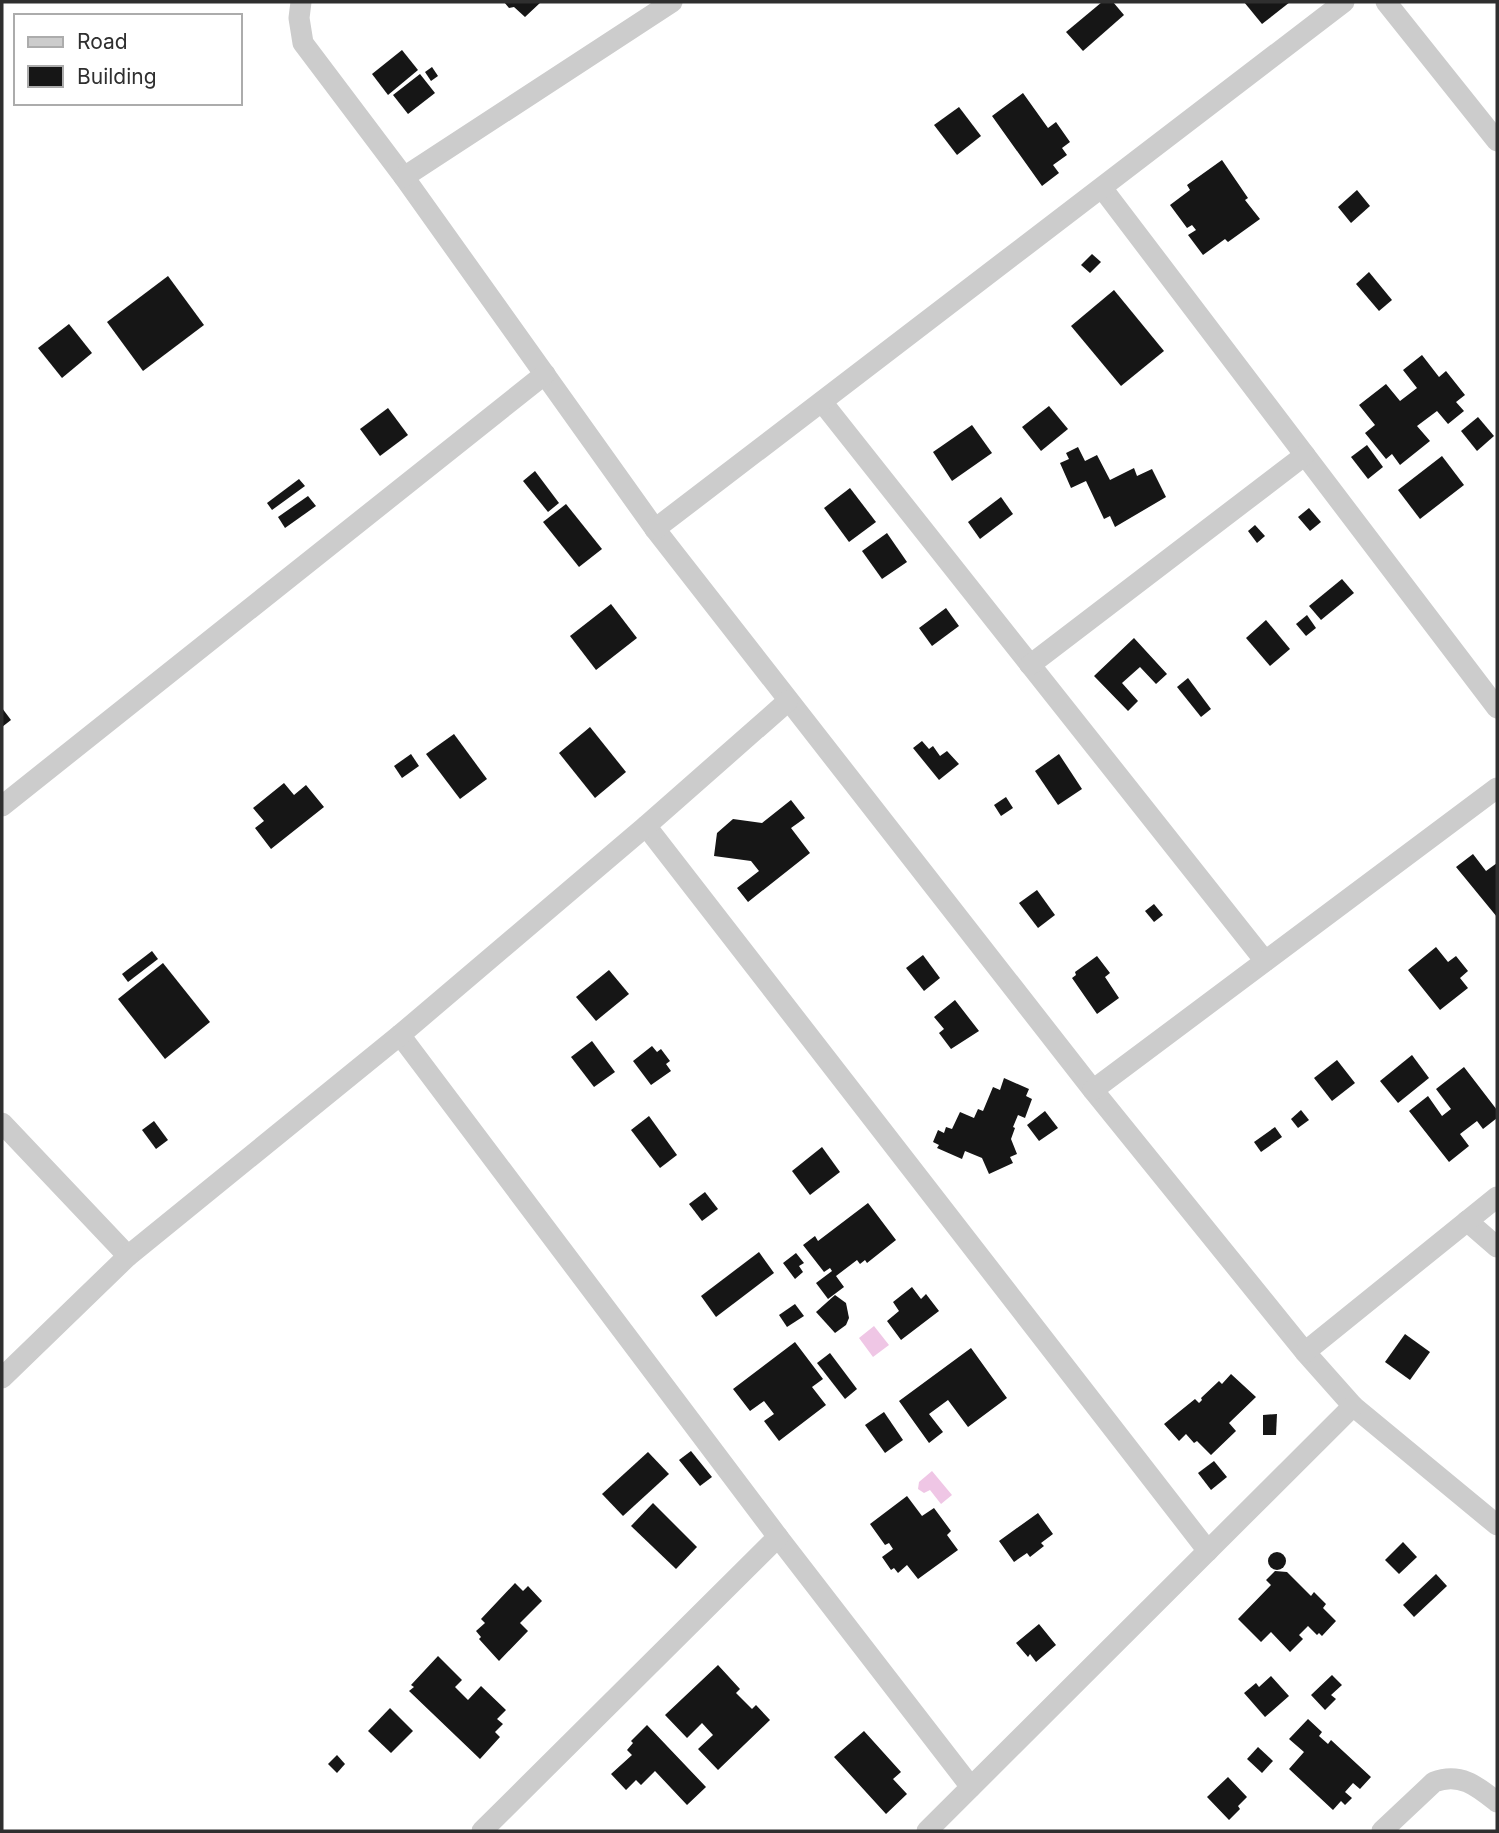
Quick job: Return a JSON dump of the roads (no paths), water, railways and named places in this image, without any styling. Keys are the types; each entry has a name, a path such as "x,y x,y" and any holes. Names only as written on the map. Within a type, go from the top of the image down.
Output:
{"street":[{"path":"301,2 299,18 303,43 404,177 655,529 1093,1090 1305,1352 1353,1406 1497,1525"},
{"path":"404,177 672,2"},
{"path":"655,529 1344,2"},
{"path":"1386,2 1497,141"},
{"path":"1102,188 1497,708"},
{"path":"2,806 545,374"},
{"path":"822,402 1265,961"},
{"path":"1030,665 1305,455"},
{"path":"2,1378 128,1256 400,1035 788,701"},
{"path":"1093,1090 1497,788"},
{"path":"646,826 1208,1551"},
{"path":"400,1035 778,1537 971,1787"},
{"path":"2,1124 128,1256"},
{"path":"1305,1352 1497,1197"},
{"path":"1467,1221 1497,1247"},
{"path":"927,1831 1353,1406"},
{"path":"482,1831 778,1537"},
{"path":"1382,1831 1434,1782 1442,1779 1463,1779 1476,1785 1497,1802"}]}
